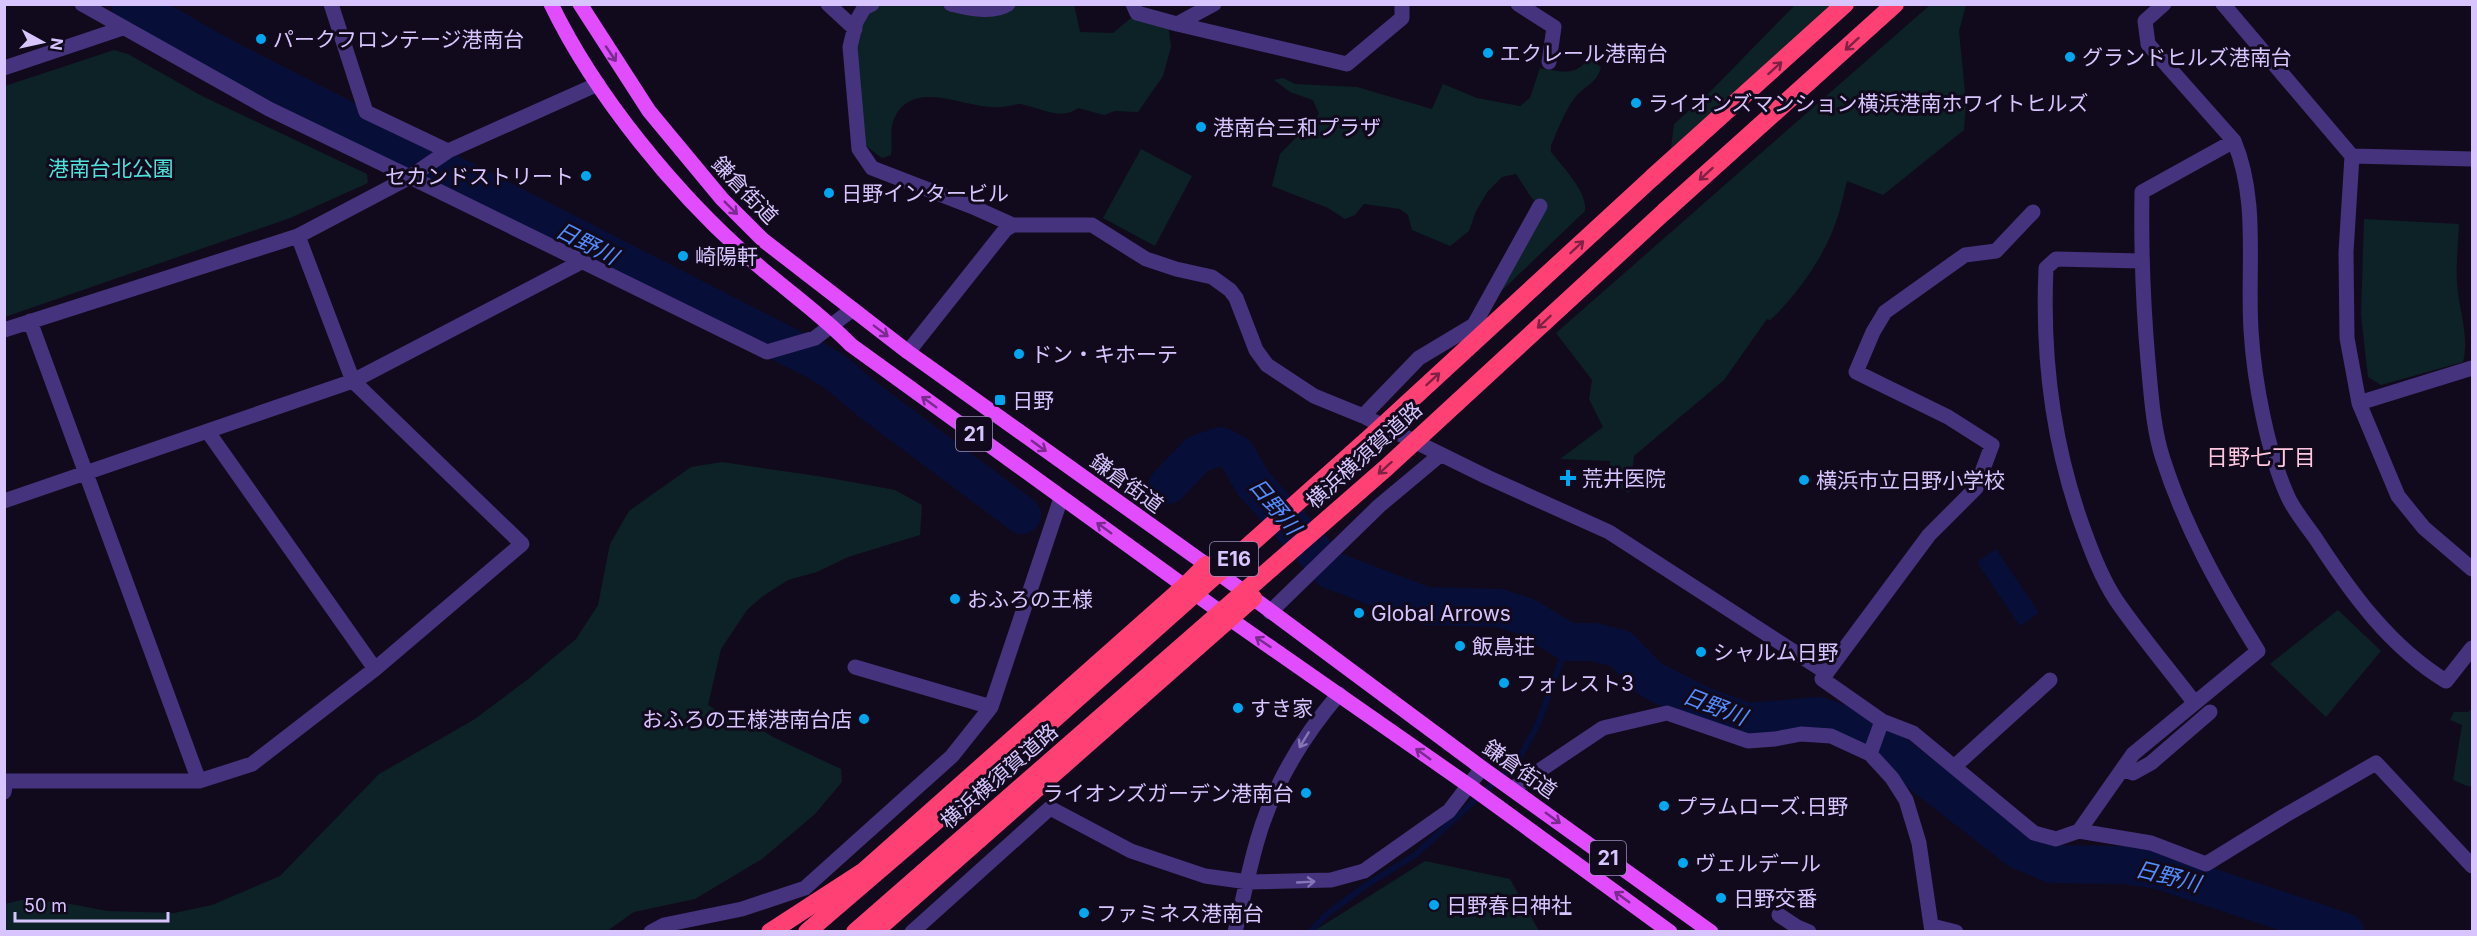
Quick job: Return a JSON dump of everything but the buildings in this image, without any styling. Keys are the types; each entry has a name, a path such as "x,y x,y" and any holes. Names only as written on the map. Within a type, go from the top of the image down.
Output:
{"highway":[{"name":"横浜横須賀道路","path":"807,932 1033,738 1375,433 1845,4"},
{"name":"横浜横須賀道路","path":"855,932 1387,466 1895,4"},
{"path":"770,932 864,871 1206,565"},
{"path":"874,932 1253,598"},
{"path":"787,932 872,875"}],"main road":[{"name":"鎌倉街道","path":"551,4 598,84 670,178 753,261 831,325 850,345 1670,932"},
{"name":"鎌倉街道","path":"580,4 649,111 722,199 763,240 908,352 1253,598 1483,770 1711,932"}],"street":[{"path":"82,4 269,109 767,352 813,339 853,309"},
{"path":"331,4 366,112 447,152"},
{"path":"828,4 855,29"},
{"path":"872,4 864,8 856,22 850,47 859,149 872,168 1013,225 1092,225 1146,259 1212,277 1230,290 1236,298 1256,350 1267,365 1314,396 1363,416 1440,455 1609,532 1827,673"},
{"path":"951,4 974,9 1002,8 1008,4"},
{"path":"1133,4 1137,13 1347,64 1402,18 1402,4"},
{"path":"1177,24 1214,4"},
{"path":"1518,4 1554,27 1549,62"},
{"path":"2164,4 2145,21 2148,44 2234,141 2241,157 2249,200 2251,331 2265,428 2289,498 2344,581 2386,634 2432,673 2446,681 2472,648"},
{"path":"2223,4 2352,156 2346,252 2347,338 2359,403 2398,496 2424,528 2472,569"},
{"path":"4,68 123,28"},
{"path":"4,330 298,236 410,177 447,152 598,84"},
{"path":"2079,831 2133,754 2258,651 2217,583 2178,499 2162,457 2151,395 2141,261 2142,192 2234,141"},
{"path":"2352,156 2472,159"},
{"path":"1363,416 1419,358 1474,325 1540,206"},
{"path":"2033,212 1996,251 1965,255 1885,312 1873,332 1856,372 1948,417 1992,445 1976,488 1929,536 1822,679 1882,721 1912,733 2034,833 2056,839 2079,831 2151,843 2206,864 2283,816 2376,763 2472,866"},
{"path":"908,352 1005,230 1013,225"},
{"path":"5,783 199,780 252,764 375,669 522,543 353,381 298,236"},
{"path":"2141,261 2056,259 2046,268 2044,312 2047,366 2056,437 2072,497 2092,550 2115,598 2194,702"},
{"path":"4,501 353,381 583,261"},
{"path":"30,321 199,780"},
{"path":"2359,403 2472,368"},
{"path":"208,432 375,669"},
{"path":"1270,612 1330,551 1440,455"},
{"path":"651,932 664,925 742,909 805,888 952,756 991,707 1061,498"},
{"path":"855,667 991,707"},
{"path":"1954,766 2050,680"},
{"path":"1235,932 1258,837 1275,793 1310,731 1339,694"},
{"path":"2123,769 2133,773 2151,763 2210,712"},
{"path":"1508,787 1603,728 1667,713 1748,741 1775,740 1801,734 1831,736 1870,754 1892,778 1906,800 1919,843 1932,929 1956,932"},
{"path":"1870,754 1882,721"},
{"path":"912,932 1050,808 1131,851 1205,876 1248,882 1331,880 1364,871 1449,811 1483,770"},
{"path":"1779,915 1809,932"}],"green space":[{"path":"1074,4 1080,32 1113,33 1137,13 1168,22 1171,47 1163,76 1138,112 1115,111 1104,115 1078,108 1072,112 1058,114 1019,104 991,107 945,98 921,98 910,101 901,108 894,119 891,155 882,158 858,140 856,22 872,5"},
{"path":"1795,5 1836,5 1671,148 1674,124 1708,94"},
{"path":"1930,5 1966,5 1959,31 1966,102 1964,130 1883,195 1847,181 1829,239 1807,277 1789,301 1770,320 1767,319 1724,380 1634,456 1629,493 1608,480 1610,461 1560,459 1603,427 1589,399 1592,380 1556,333"},
{"name":"港南台北公園","path":"114,50 128,54 202,96 367,174 368,183 290,218 5,317 5,86"},
{"path":"1593,59 1601,68 1599,73 1594,81 1572,101 1551,146 1551,152 1578,188 1585,204 1585,211 1492,300 1540,206 1516,174 1502,177 1488,191 1476,211 1469,231 1450,246 1412,230 1408,215 1400,209 1364,204 1355,215 1345,219 1328,208 1272,186 1280,154 1319,114 1313,100 1290,92 1274,80 1283,78 1295,84 1357,87 1432,109 1443,84 1477,98 1520,106 1530,98 1540,68 1572,71 1587,60"},
{"path":"1141,149 1192,176 1155,246 1103,218"},
{"path":"2364,219 2459,224 2457,275 2465,342 2463,362 2381,385 2368,377 2361,315"},
{"path":"722,462 895,490 922,505 920,535 848,557 817,572 788,580 763,596 747,610 721,649 708,705 726,716 749,723 841,769 842,782 815,814 762,859 695,899 634,912 607,931 5,931 5,904 21,900 60,902 107,911 174,913 212,905 280,876 379,774 475,719 576,639 598,605 610,544 629,511 691,467"},
{"path":"2338,610 2381,651 2326,717 2270,664"},
{"path":"2472,709 2472,786 2467,786 2453,780 2462,725 2450,720 2454,712 2468,712"},
{"name":"日野春日神社","path":"1425,861 1510,879 1539,931 1314,931"}],"shaded area":[{"path":"1996,549 2039,613 2020,626 1977,562"}],"waterway":[{"name":"日野川","path":"130,4 223,57 817,361 835,372 871,402 1022,515"},
{"name":"日野川","path":"1168,485 1198,454 1221,446 1236,454 1253,483 1331,570 1426,606 1500,608 1527,617 1568,642 1594,642 1621,649 1650,679 1701,705 1748,722 1819,716 1859,730 1894,753 2019,850 2052,864 2124,865 2159,870 2345,932"},
{"path":"1310,932 1326,915 1365,886 1415,855 1517,762 1538,724 1568,642"}],"place":[{"name":"パークフロンテージ港南台","path":"261,39"},
{"name":"エクレール港南台","path":"1488,53"},
{"name":"グランドヒルズ港南台","path":"2070,57"},
{"name":"ライオンズマンション横浜港南ホワイトヒルズ","path":"1636,103"},
{"name":"港南台三和プラザ","path":"1201,127"},
{"name":"セカンドストリート","path":"586,176"},
{"name":"日野インタービル","path":"829,193"},
{"name":"崎陽軒","path":"683,256"},
{"name":"ドン・キホーテ","path":"1019,354"},
{"name":"日野","path":"1000,400"},
{"name":"荒井医院","path":"1568,478"},
{"name":"横浜市立日野小学校","path":"1804,480"},
{"name":"おふろの王様","path":"955,599"},
{"name":"Global Arrows","path":"1359,613"},
{"name":"飯島荘","path":"1460,646"},
{"name":"シャルム日野","path":"1701,652"},
{"name":"フォレスト3","path":"1504,683"},
{"name":"すき家","path":"1238,708"},
{"name":"おふろの王様港南台店","path":"864,719"},
{"name":"ライオンズガーデン港南台","path":"1306,793"},
{"name":"プラムローズ.日野","path":"1664,806"},
{"name":"ヴェルデール","path":"1683,863"},
{"name":"日野交番","path":"1721,898"},
{"name":"日野春日神社","path":"1434,905"},
{"name":"ファミネス港南台","path":"1084,913"}],"district":[{"name":"日野七丁目","path":"2261,457"}]}
